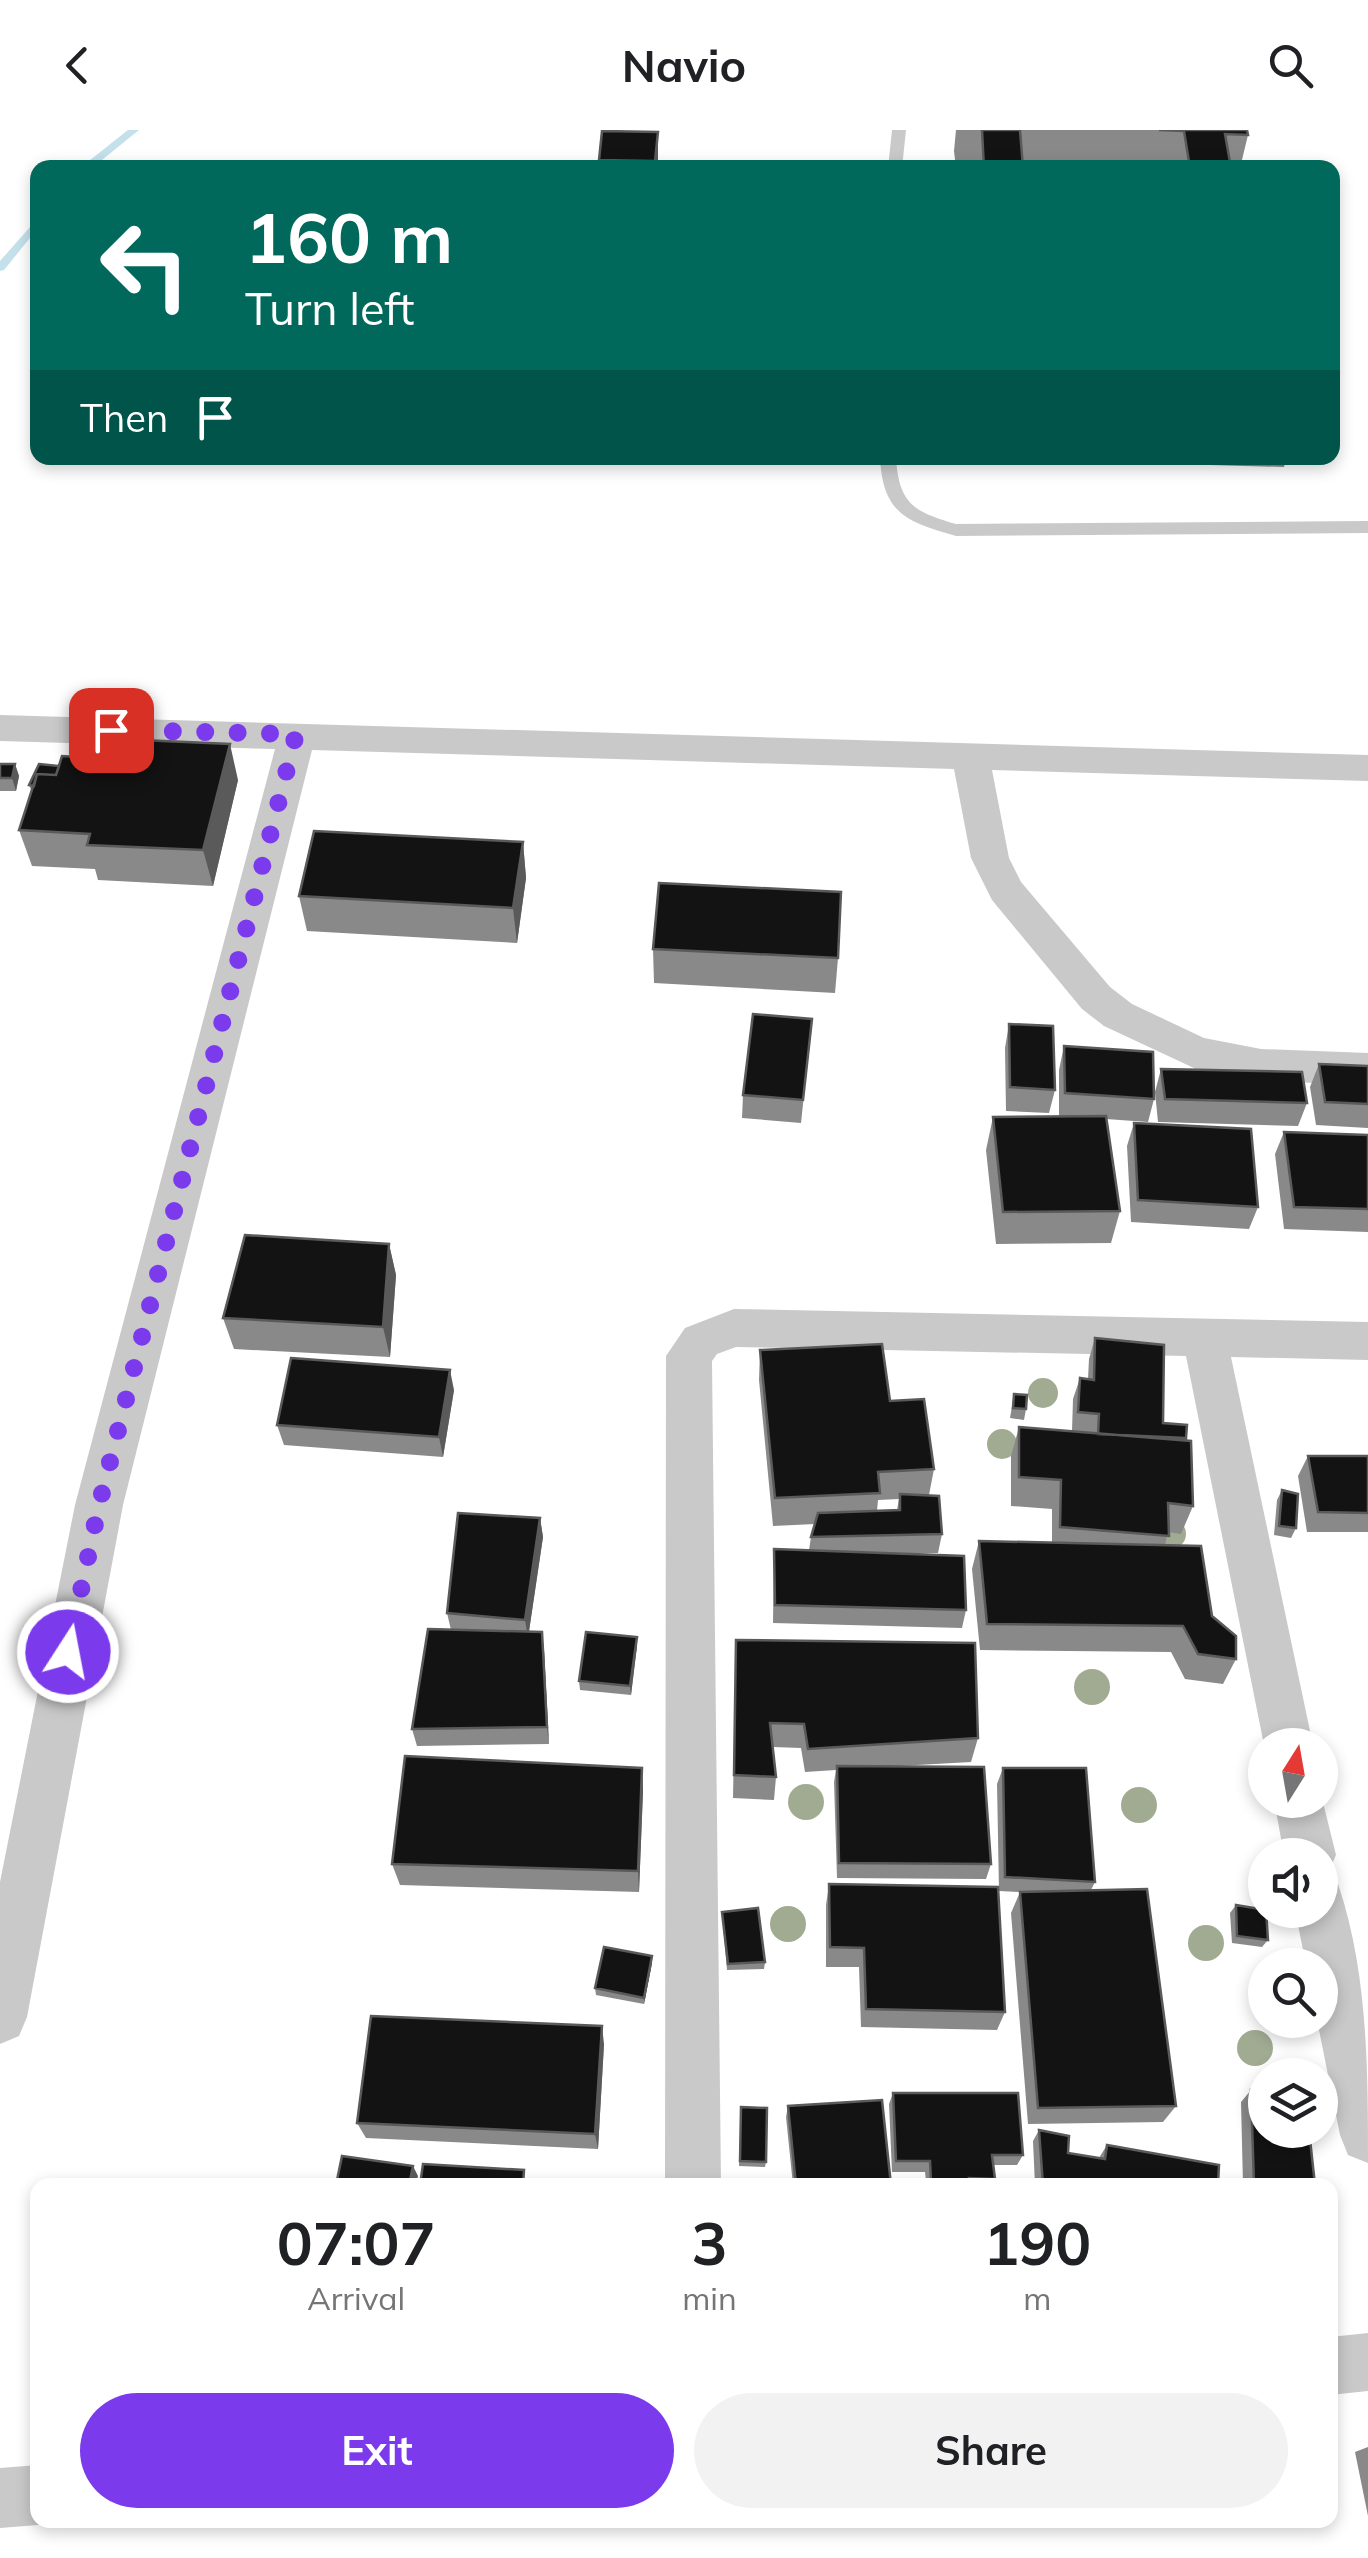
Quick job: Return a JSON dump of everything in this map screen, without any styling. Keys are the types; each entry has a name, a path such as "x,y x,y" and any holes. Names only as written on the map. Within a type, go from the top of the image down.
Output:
{"street":[{"path":"0,728 296,734 971,760 1368,768"},
{"path":"0,2017 99,1505 296,734"},
{"path":"971,760 990,858 1006,890 1096,998 1118,1015 1196,1054 1261,1065 1368,1070"},
{"path":"693,2178 689,1356 701,1342 734,1328 1368,1341"},
{"path":"1204,1336 1285,1728"},
{"path":"1325,1928 1368,2136"},
{"path":"1338,2365 1368,2362"},
{"path":"0,2498 30,2496"}],"lane":[{"path":"896,160 899,130"},
{"path":"888,465 888,488 900,505 925,522 956,530 1368,527"}],"building":[{"path":"982,130 1020,130 1022,160 984,160"},
{"path":"1159,130 1247,130 1248,135 1225,134 1230,160 1189,160 1184,131"},
{"path":"602,131 658,132 655,160 599,160"},
{"path":"118,739 230,744 203,850 87,845 90,834 19,830 37,774 56,775 62,756 112,759"},
{"path":"0,764 15,764 12,778 0,778"},
{"path":"39,764 59,766 56,775 37,774 34,786 29,785"},
{"path":"314,831 523,842 513,908 299,896"},
{"path":"659,883 841,892 838,958 653,949"},
{"path":"753,1014 812,1019 803,1100 743,1095"},
{"path":"1009,1024 1053,1026 1055,1090 1010,1087"},
{"path":"1064,1046 1153,1052 1154,1099 1065,1093"},
{"path":"1319,1064 1368,1066 1368,1104 1325,1102"},
{"path":"1161,1069 1302,1072 1307,1103 1165,1099"},
{"path":"1106,1116 1120,1211 1003,1212 993,1117"},
{"path":"1134,1123 1251,1129 1258,1207 1138,1200"},
{"path":"1284,1132 1368,1135 1368,1209 1294,1207"},
{"path":"245,1235 389,1244 383,1327 223,1318"},
{"path":"1095,1338 1164,1345 1163,1423 1187,1425 1186,1438 1098,1434 1099,1414 1078,1412 1080,1378 1094,1380"},
{"path":"882,1344 890,1401 924,1399 934,1469 878,1472 880,1493 775,1498 760,1350"},
{"path":"291,1358 450,1370 439,1437 277,1425"},
{"path":"1014,1394 1027,1395 1026,1409 1013,1408"},
{"path":"1019,1427 1191,1441 1193,1506 1168,1503 1169,1536 1060,1527 1061,1480 1019,1477"},
{"path":"1308,1456 1368,1456 1368,1513 1318,1512"},
{"path":"1282,1490 1298,1494 1296,1528 1279,1526"},
{"path":"900,1494 939,1496 942,1534 811,1537 818,1513 900,1510"},
{"path":"458,1513 540,1518 525,1620 447,1613"},
{"path":"979,1541 1201,1546 1212,1616 1236,1636 1236,1659 1198,1654 1183,1626 987,1624"},
{"path":"774,1549 964,1556 966,1610 775,1605"},
{"path":"428,1629 542,1632 547,1727 412,1729"},
{"path":"586,1632 637,1637 630,1686 579,1681"},
{"path":"736,1640 975,1643 978,1738 808,1749 804,1724 770,1723 776,1777 734,1775"},
{"path":"405,1756 642,1768 638,1871 392,1864"},
{"path":"837,1766 984,1767 991,1864 839,1863"},
{"path":"1003,1768 1086,1768 1095,1882 1005,1877"},
{"path":"829,1884 998,1887 1005,2012 866,2009 864,1948 830,1947"},
{"path":"1147,1889 1176,2106 1038,2108 1020,1892"},
{"path":"1236,1905 1248,1907 1248,1928 1267,1928 1268,1940 1237,1936"},
{"path":"758,1908 765,1962 728,1964 722,1912"},
{"path":"604,1947 652,1956 644,1998 595,1988"},
{"path":"371,2016 602,2026 595,2134 357,2123"},
{"path":"893,2093 1018,2093 1023,2155 992,2155 995,2178 931,2178 930,2161 896,2161"},
{"path":"882,2100 890,2178 795,2178 788,2106"},
{"path":"741,2107 767,2108 766,2162 740,2161"},
{"path":"1039,2130 1069,2136 1068,2153 1105,2159 1107,2145 1219,2165 1218,2178 1042,2178"},
{"path":"1253,2148 1311,2148 1314,2178 1254,2178"},
{"path":"342,2156 413,2166 410,2178 337,2178"},
{"path":"423,2164 524,2170 523,2178 421,2178"}],"waterway":[{"path":"95,160 134,130"},
{"path":"0,268 30,231"}],"route":[{"path":"68,1652 99,1505 296,734 111,730"}]}
